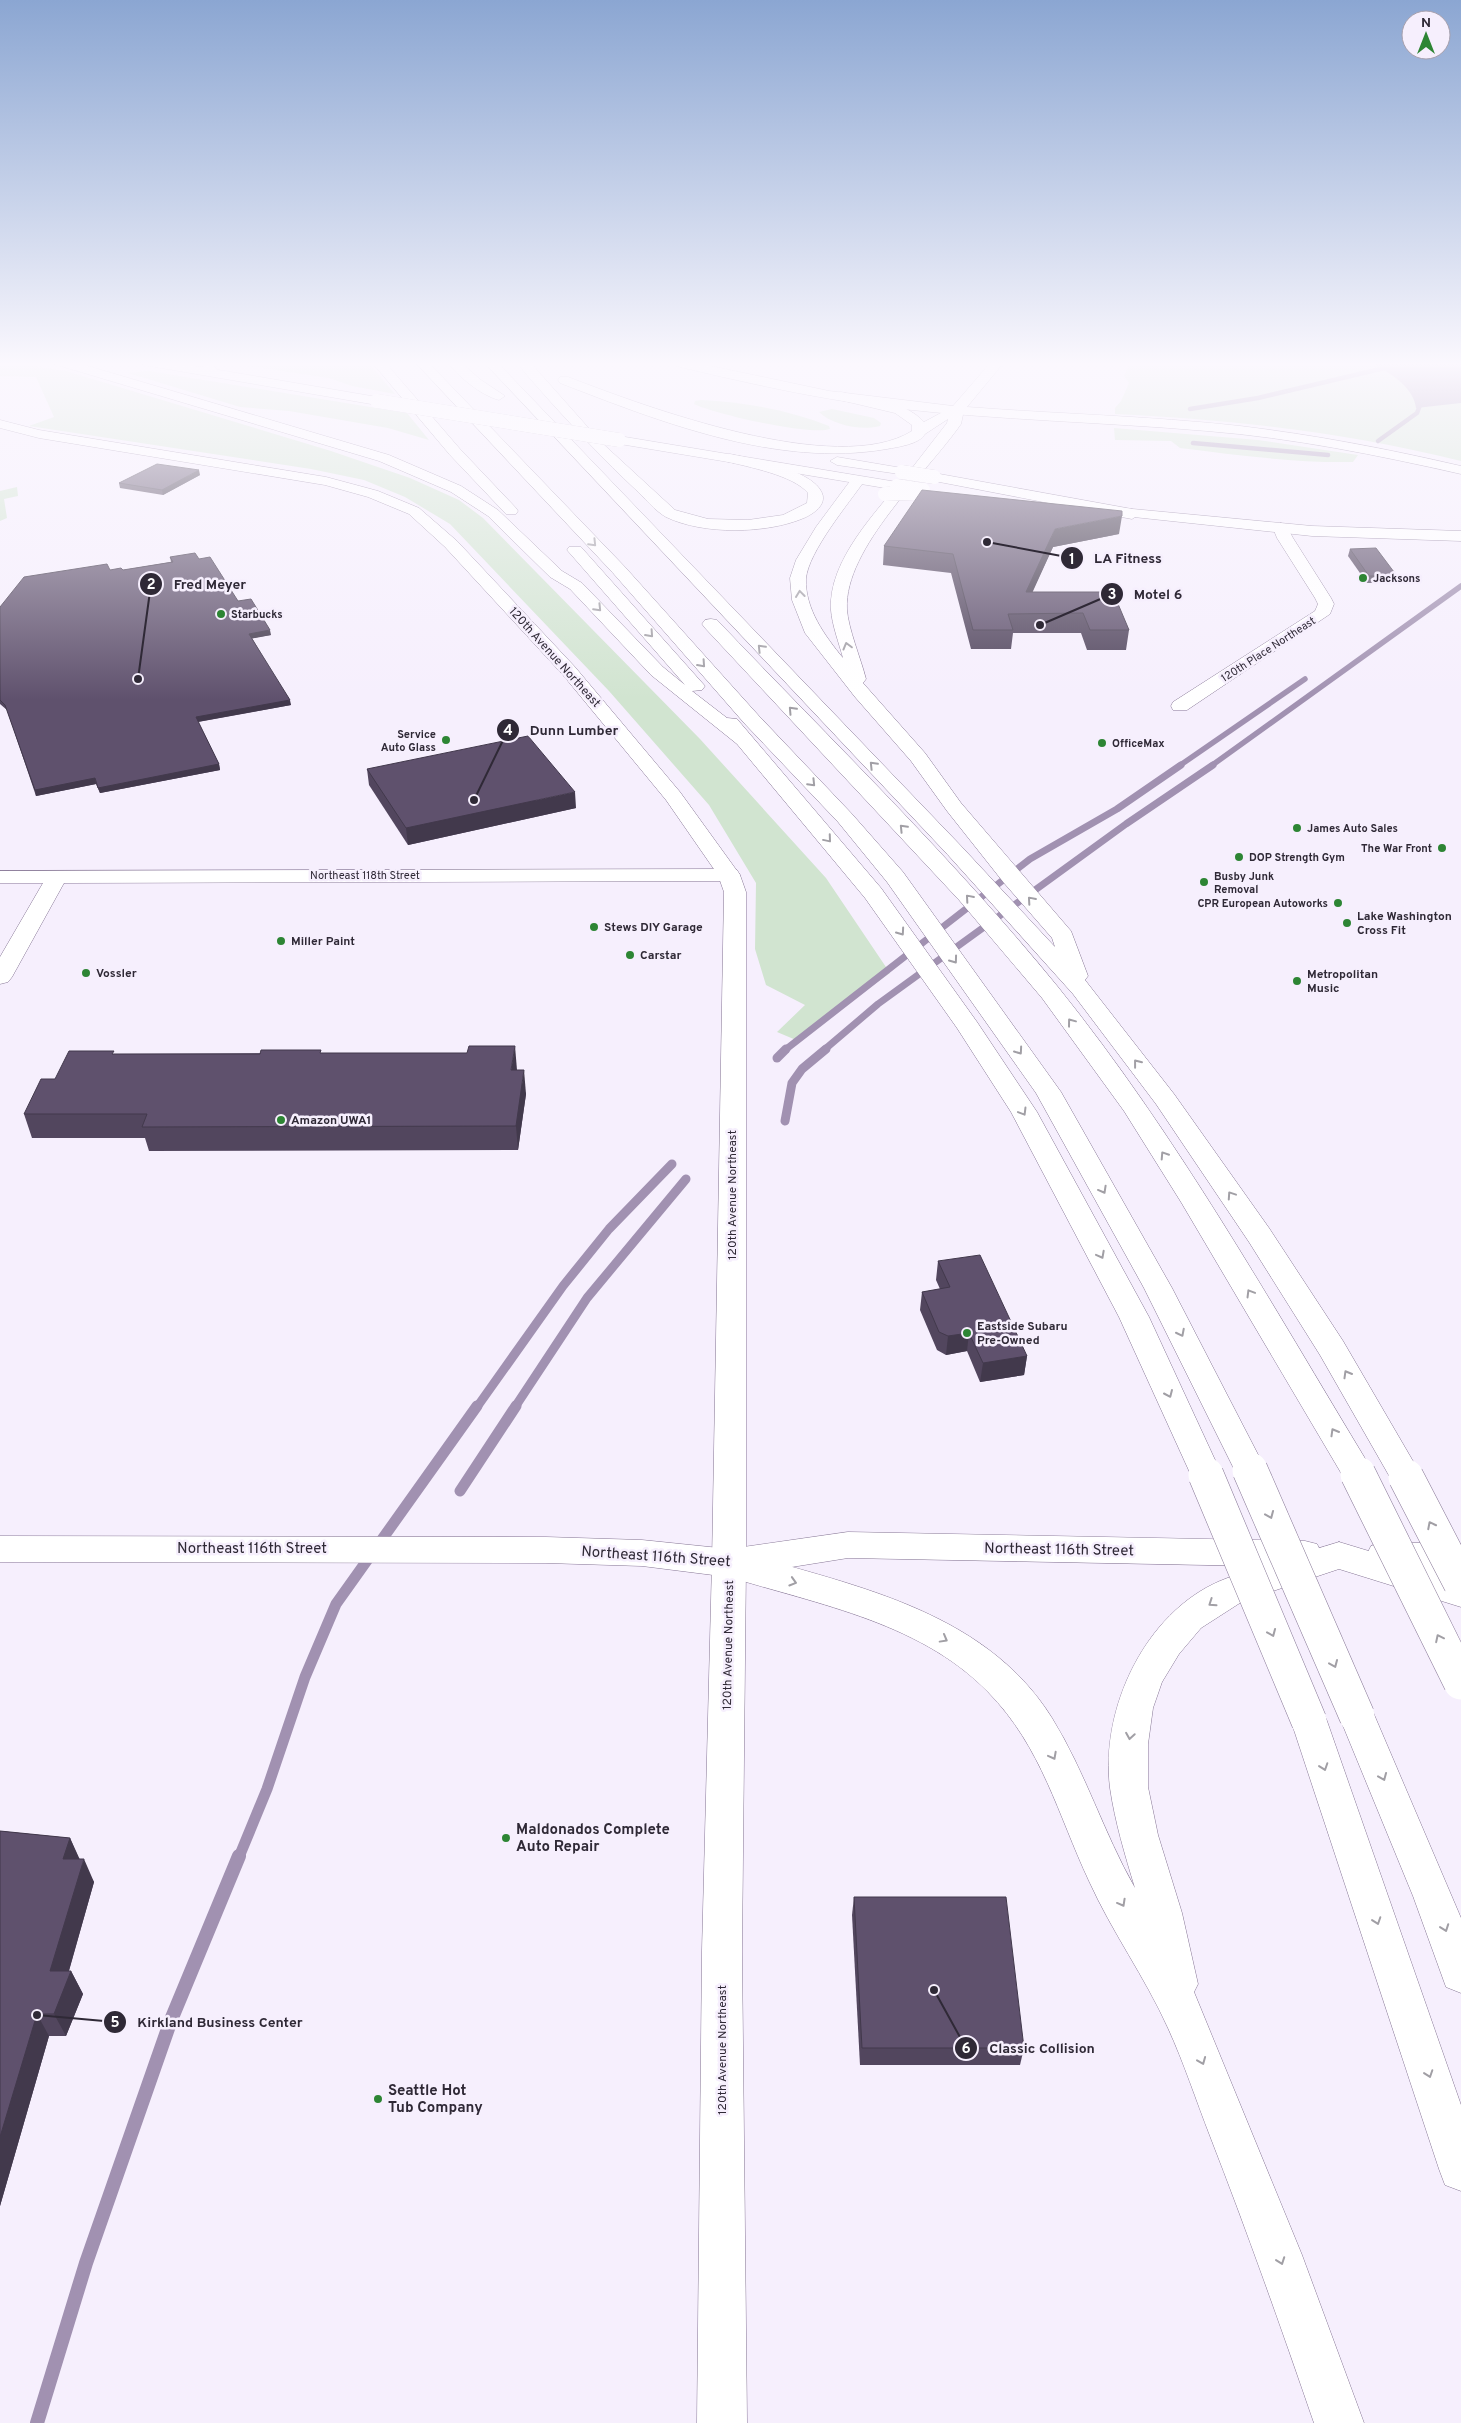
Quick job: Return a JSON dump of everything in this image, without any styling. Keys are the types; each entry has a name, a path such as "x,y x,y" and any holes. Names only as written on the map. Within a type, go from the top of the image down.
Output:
{"main road":[{"name":"120th Avenue Northeast","path":"284,474 326,481 373,494 414,511 451,544 569,670 673,796 729,875 735,892 729,1563 722,1951 722,2423"},
{"path":"426,474 456,489 493,513 556,574 576,586"},
{"path":"476,474 567,571 576,586 657,671 752,748"},
{"path":"522,474 619,570 752,720 846,818 895,877 980,1019 1024,1112 1130,1309 1206,1475 1308,1721 1461,2168"},
{"path":"574,474 597,499"},
{"path":"597,474 956,851 1081,990 1165,1099 1259,1236 1332,1349 1406,1477 1461,1584"},
{"path":"628,474 670,513 696,522 748,525 794,516 804,512 815,502 814,490 804,482 780,474"},
{"path":"824,474 858,480 879,494"},
{"path":"861,693 839,610 841,586 852,556 914,474"},
{"path":"915,474 1132,514"},
{"path":"858,480 804,560 798,578 800,600 814,633 861,693 918,756 954,807 980,836 1012,878 1043,948 1050,993 1135,1108 1237,1271 1358,1474 1461,1682"},
{"path":"834,514 879,494 923,492 1281,528 1375,534 1459,535"},
{"path":"952,495 971,496"},
{"name":"120th Place Northeast","path":"1180,706 1322,614 1326,604 1285,538 1281,528"},
{"path":"561,535 752,748 980,1019 1048,1092 1158,1288 1250,1470 1433,1896 1461,1972"},
{"path":"697,609 967,895 1043,948"},
{"name":"Northeast 118th Street","path":"0,877 729,875"},
{"path":"0,977 57,877"},
{"name":"Northeast 116th Street","path":"0,1550 242,1548 546,1550 642,1553 729,1563 848,1545 1461,1558"},
{"path":"1184,2015 1162,1913 1139,1835 1129,1787 1128,1744 1135,1708 1146,1677 1167,1644 1190,1618 1231,1591 1339,1555 1461,1593"},
{"path":"729,1563 899,1615 960,1648 1001,1681 1038,1728 1069,1784 1104,1871 1184,2015 1279,2255 1339,2423"}],"green space":[{"path":"335,474 399,474 459,500 483,518 700,739 826,878 890,973 796,1040 777,1032 805,1005 766,985 755,949 756,883 709,805 609,691 450,524 405,497 364,480"},
{"path":"17,487 18,496 4,499 7,518 0,521 0,491"}],"building":[{"path":"137,474 191,474 162,490 119,483"},
{"path":"922,490 1122,511 1122,516 1055,529 1026,592 1113,592 1129,630 1090,630 1083,613 1008,614 1013,630 973,630 953,554 884,546"},
{"path":"1376,548 1397,576 1369,576 1350,549"},
{"path":"195,553 199,559 210,557 238,601 251,599 270,630 249,634 290,700 196,717 219,764 98,788 95,778 35,790 5,705 0,700 0,607 24,577 107,564 110,570 121,568 123,570 173,562 170,557"},
{"path":"528,736 575,792 406,828 367,769"},
{"name":"Amazon UWA1","path":"469,1046 515,1046 511,1070 524,1070 516,1126 142,1127 147,1114 24,1114 41,1079 55,1079 69,1051 114,1051 112,1054 260,1054 261,1050 321,1050 320,1053 467,1053"},
{"name":"Eastside Subaru Pre-Owned","path":"980,1255 1027,1356 983,1363 969,1333 948,1336 939,1332 922,1292 950,1287 938,1261"},
{"path":"0,1831 70,1838 63,1859 84,1859 50,1971 71,1971 54,2014 37,2014 0,2137"},
{"path":"854,1897 1006,1897 1024,2048 862,2048"}],"waterway":[{"path":"1211,766 1461,586"},
{"path":"1179,766 1305,679"},
{"path":"785,1050 1030,859 1117,809 1181,765"},
{"path":"824,1050 878,1004 1126,824 1213,765"},
{"path":"785,1121 792,1083 802,1069 826,1049"},
{"path":"777,1058 785,1050"},
{"path":"477,1407 563,1286 609,1229 672,1164"},
{"path":"515,1407 587,1298 686,1179"},
{"path":"239,1857 267,1789 305,1677 336,1604 477,1406"},
{"path":"460,1491 516,1406"},
{"path":"37,2423 86,2263 171,2020 239,1856"}],"place":[{"name":"LA Fitness","path":"987,542"},
{"name":"Jacksons","path":"1363,578"},
{"name":"Starbucks","path":"221,614"},
{"name":"Motel 6","path":"1040,625"},
{"name":"Fred Meyer","path":"138,679"},
{"name":"Service Auto Glass","path":"446,740"},
{"name":"OfficeMax","path":"1102,743"},
{"name":"Dunn Lumber","path":"474,800"},
{"name":"James Auto Sales","path":"1297,828"},
{"name":"The War Front","path":"1442,848"},
{"name":"DOP Strength Gym","path":"1239,857"},
{"name":"Busby Junk Removal","path":"1204,882"},
{"name":"CPR European Autoworks","path":"1338,903"},
{"name":"Lake Washington Cross Fit","path":"1347,923"},
{"name":"Stews DIY Garage","path":"594,927"},
{"name":"Miller Paint","path":"281,941"},
{"name":"Carstar","path":"630,955"},
{"name":"Vossler","path":"86,973"},
{"name":"Metropolitan Music","path":"1297,981"},
{"name":"Amazon UWA1","path":"281,1120"},
{"name":"Eastside Subaru Pre-Owned","path":"967,1333"},
{"name":"Maldonados Complete Auto Repair","path":"506,1838"},
{"name":"Classic Collision","path":"934,1990"},
{"name":"Kirkland Business Center","path":"37,2015"},
{"name":"Seattle Hot Tub Company","path":"378,2099"}]}
